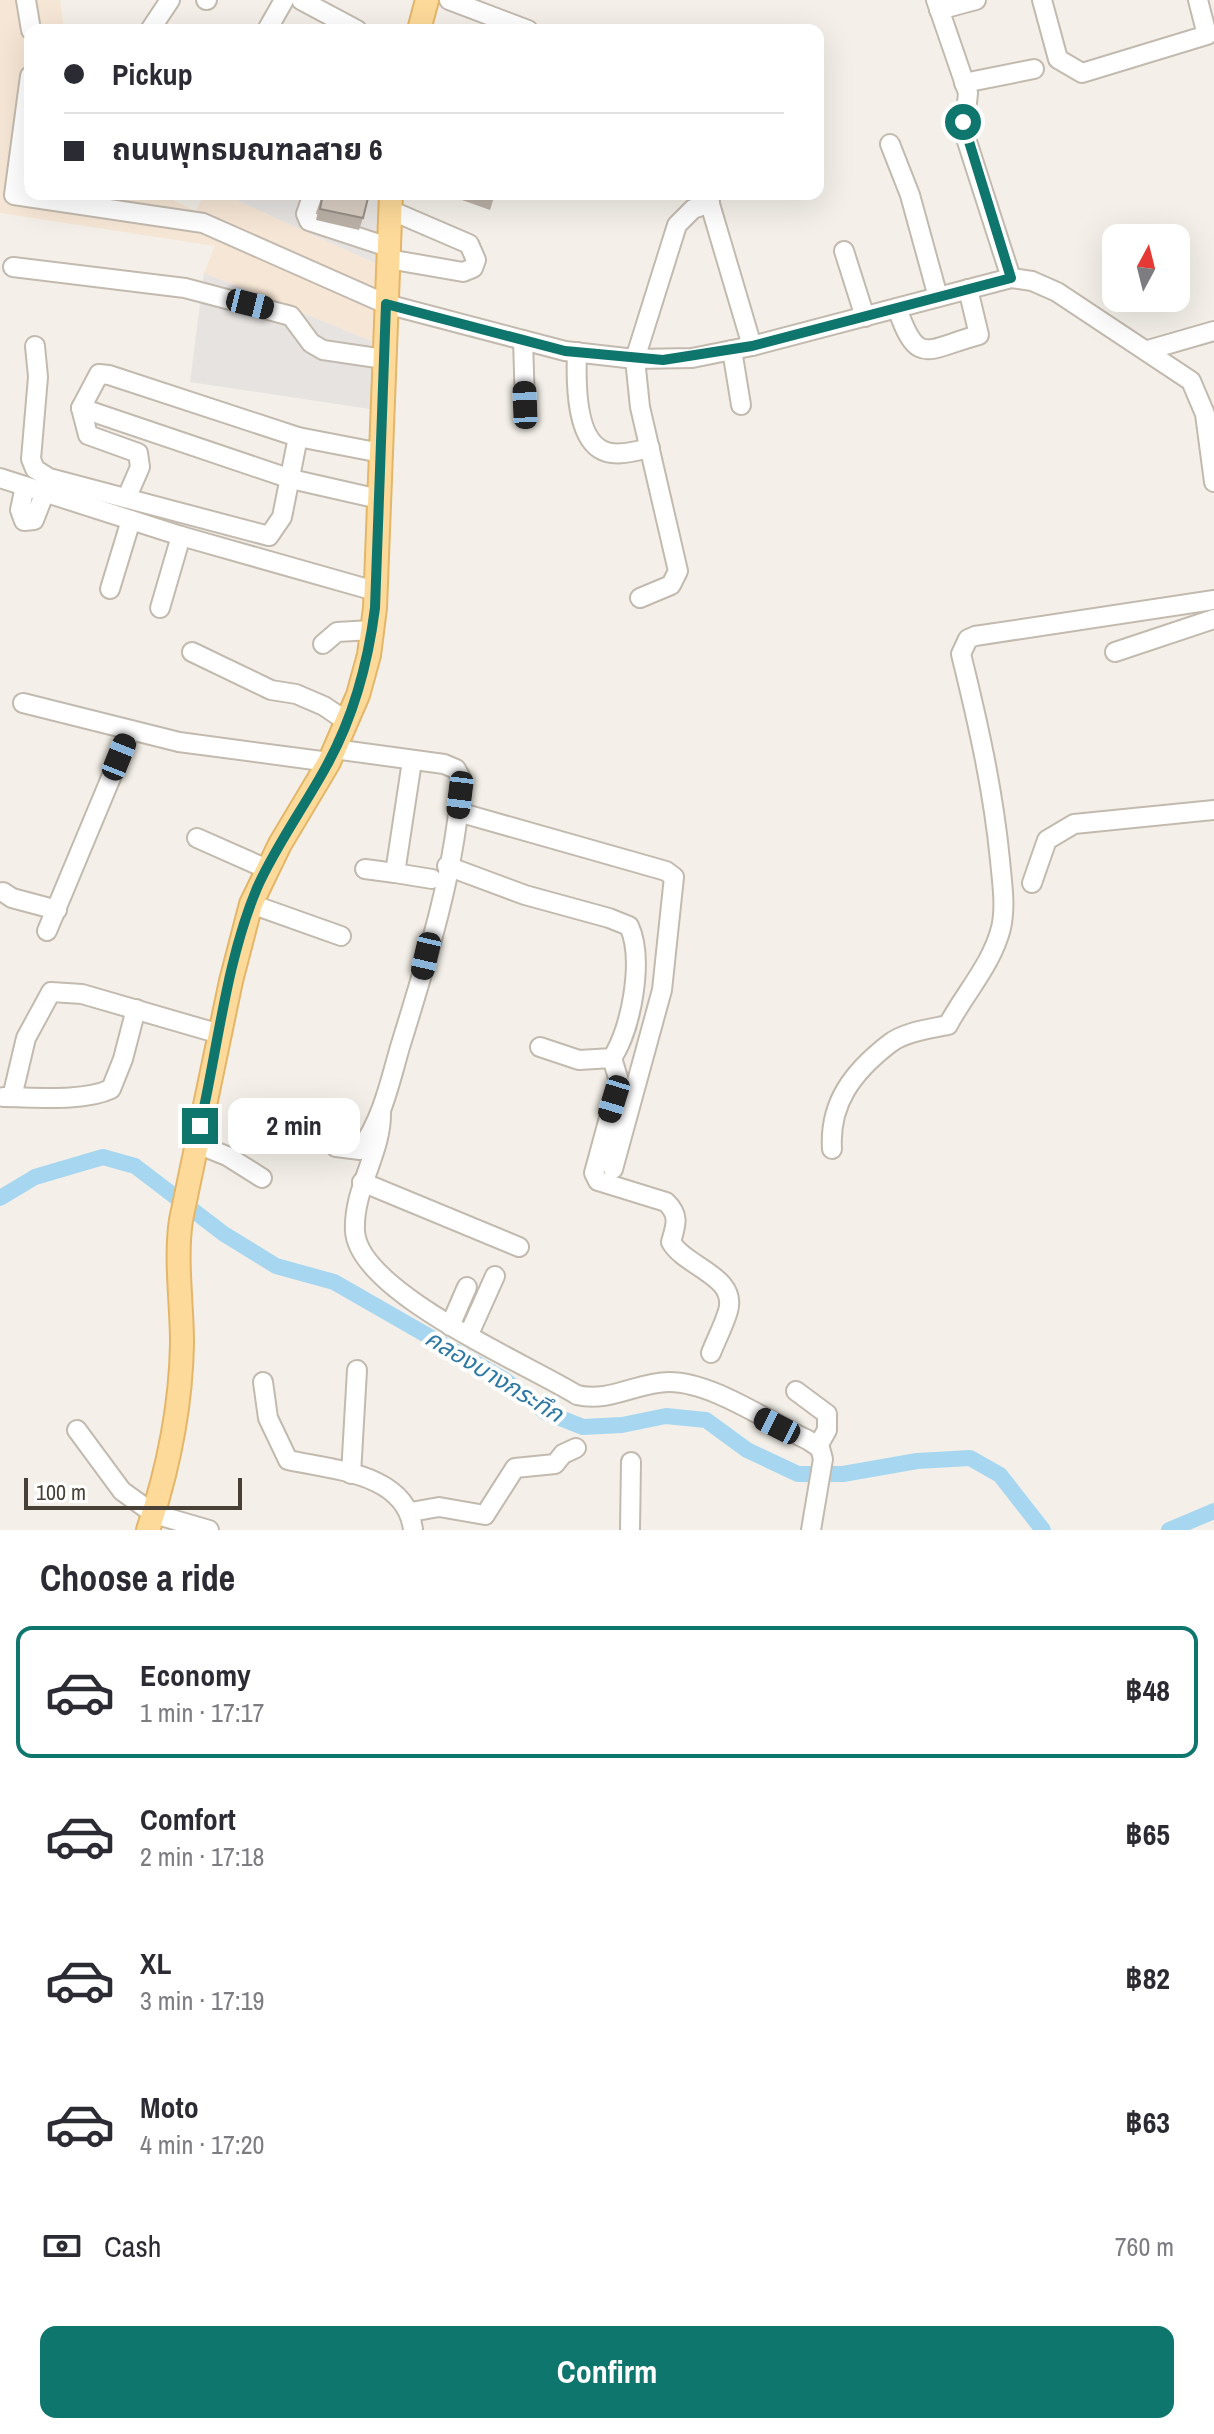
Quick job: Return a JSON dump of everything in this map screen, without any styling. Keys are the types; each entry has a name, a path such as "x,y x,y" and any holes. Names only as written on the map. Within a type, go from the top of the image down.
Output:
{"main road":[{"path":"421,24 427,0"},
{"path":"151,1522 169,1453 182,1347 178,1242 181,1220 251,904 267,869 332,756 366,664 375,591 391,202"}],"street":[{"path":"26,0 30,24"},
{"path":"154,24 170,0"},
{"path":"270,24 284,0"},
{"path":"301,0 346,24"},
{"path":"449,0 512,24"},
{"path":"976,0 937,5 968,100 964,132 1011,278"},
{"path":"1042,0 1058,59 1082,73 1211,40 1198,0"},
{"path":"964,83 1034,69"},
{"path":"24,121 14,195 24,196"},
{"path":"890,144 910,195 938,297"},
{"path":"48,200 203,223 386,304 577,352 635,359 692,358 752,346 1011,278 1032,281 1057,292 1178,370 1198,393 1205,414 1214,482"},
{"path":"305,200 306,214 316,226 388,253 463,272 473,268 476,260 469,244 391,202"},
{"path":"640,598 671,585 678,571 650,448 635,359 666,250 677,225 705,200"},
{"path":"709,200 752,346"},
{"path":"844,251 865,317"},
{"path":"13,267 116,277 185,288 291,316 311,343 323,350 384,359"},
{"path":"897,308 909,342 923,350 979,335 968,289"},
{"path":"1148,350 1214,331"},
{"path":"523,340 525,405"},
{"path":"35,346 38,377 31,459 35,469 49,478 127,497 250,534 269,536 282,517 298,437"},
{"path":"732,350 741,405"},
{"path":"577,352 576,399 598,449 610,453 650,448"},
{"path":"127,497 140,467 138,453 88,435 81,408 99,374 298,437 381,453"},
{"path":"81,408 291,479 379,499"},
{"path":"0,478 181,536 375,591"},
{"path":"25,486 20,510 24,521 34,520 45,492"},
{"path":"110,589 131,520"},
{"path":"160,608 181,536"},
{"path":"832,1149 831,1125 839,1097 890,1043 948,1025 981,972 1000,930 1003,898 997,829 987,760 961,654 964,645 975,636 1214,600"},
{"path":"1115,652 1214,619"},
{"path":"323,644 337,632 372,630"},
{"path":"192,652 271,690 296,694 324,706 346,721"},
{"path":"23,703 130,732 332,756 412,761 456,769 461,778 458,812 447,866 419,985 381,1112 360,1150 336,1147 331,1137"},
{"path":"47,931 130,732"},
{"path":"395,873 412,761"},
{"path":"1032,883 1047,840 1074,824 1214,810"},
{"path":"458,812 666,871 674,877 662,990 613,1169"},
{"path":"197,838 267,869"},
{"path":"447,866 525,895 629,926 638,960 623,1035 612,1058 619,1081 594,1173 598,1181 666,1202 675,1210 677,1223 671,1242 676,1252 723,1284 729,1294 729,1309 711,1353"},
{"path":"365,869 432,879"},
{"path":"3,892 12,898 57,910"},
{"path":"251,904 341,936"},
{"path":"136,1009 111,1089 101,1093 57,1097 6,1097 26,1038 51,992 62,990 136,1009 220,1034"},
{"path":"540,1047 579,1060 596,1062 612,1058"},
{"path":"381,1112 381,1130 355,1212 355,1236 367,1261 397,1291 450,1326 577,1395 593,1399 608,1397 668,1382 697,1385 820,1453"},
{"path":"197,1144 227,1156 262,1178"},
{"path":"362,1182 519,1247"},
{"path":"469,1334 495,1276"},
{"path":"450,1326 467,1287"},
{"path":"351,1474 357,1370"},
{"path":"263,1382 272,1428 288,1460 351,1474 386,1487 406,1502 412,1521 439,1507 485,1515 515,1468 555,1464 563,1454 576,1448"},
{"path":"796,1391 827,1414 830,1420 820,1453 811,1530"},
{"path":"77,1430 109,1477 151,1522 209,1530"},
{"path":"630,1530 631,1462"}],"shaded area":[{"path":"0,0 60,0 63,24 24,24 24,200 173,200 196,211 201,200 236,200 377,264 374,342 204,273 215,246 0,213"},
{"path":"236,200 381,200 377,264"},
{"path":"204,273 374,342 370,409 190,382"}],"building":[{"path":"322,200 368,200 363,218 320,209"}],"waterway":[{"name":"คลองบางกระทึก","path":"0,1198 35,1177 103,1157 135,1166 224,1234 276,1266 334,1282 505,1380 545,1412 583,1427 622,1425 666,1416 706,1420 747,1450 798,1474 843,1474 917,1461 970,1458 1000,1475 1043,1530"},
{"name":"คลองบางกระทึก","path":"1169,1530 1214,1511"}],"route":[{"path":"200,1126 251,904 280,844 329,762 358,695 369,655 375,608 386,304 565,351 663,360 692,358 752,346 1011,278 963,122"}]}
